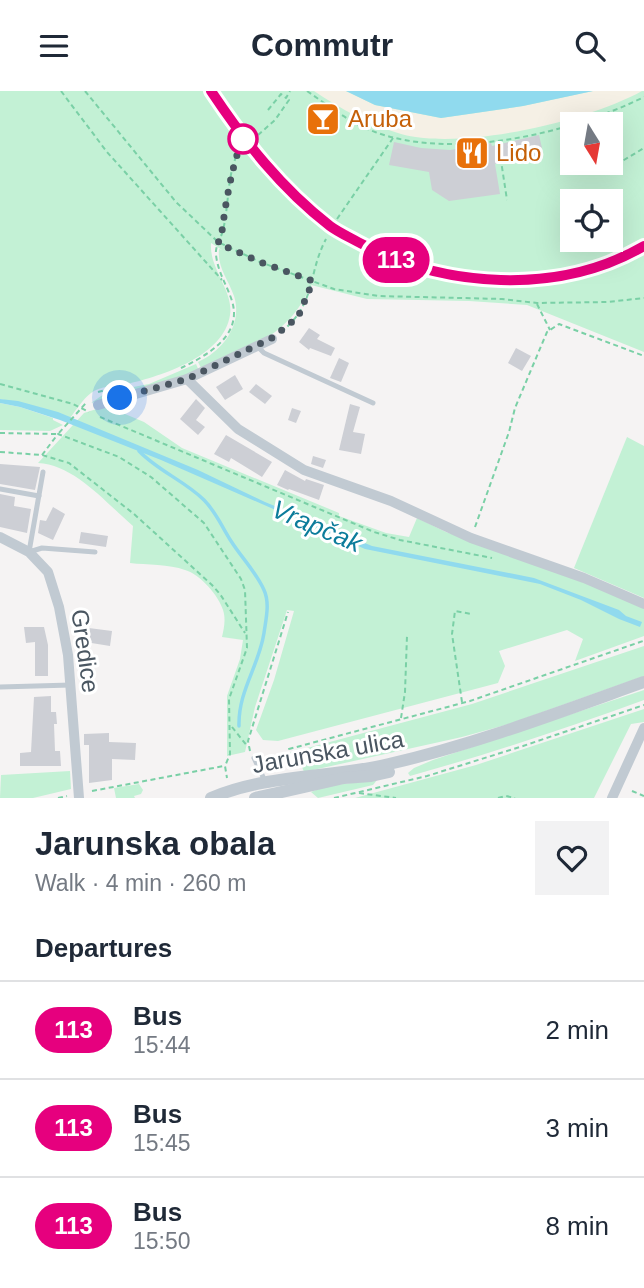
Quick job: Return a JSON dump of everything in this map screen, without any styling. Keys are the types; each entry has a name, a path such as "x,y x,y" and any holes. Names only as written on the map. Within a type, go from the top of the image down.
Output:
{"street":[{"path":"211,91 243,139 284,186 332,227 388,257 410,265 442,274 522,280 565,275 602,265 644,246"},
{"path":"94,399 187,379 272,338"},
{"path":"187,379 238,429 304,470 391,501 471,538 584,577 644,604"},
{"name":"Gredice","path":"0,537 29,552 48,572 55,595 68,655 78,795"},
{"name":"Jarunska ulica","path":"211,798 230,791 269,792 405,768 452,747 644,683"},
{"path":"612,798 644,727"},
{"name":"Jarunska ulica","path":"255,798 269,792"}],"lane":[{"path":"257,346 264,353 373,403"},
{"path":"43,472 29,552 42,548 95,552"},
{"path":"0,489 39,496"},
{"path":"0,687 71,685"},
{"path":"254,758 269,792"}],"path":[{"path":"61,91 107,152 222,281"},
{"path":"85,91 176,202 218,243 260,262 334,289 378,296 502,299 537,303 608,302 644,298"},
{"path":"286,98 290,91"},
{"path":"307,91 346,118 373,131 426,144 456,146 498,140 591,118 644,97"},
{"path":"253,139 275,120 289,100 281,94 268,110"},
{"path":"335,223 393,138"},
{"path":"498,140 507,200"},
{"path":"177,370 211,353 222,343 229,331 234,310 222,281 215,251 223,231 225,207 238,152 232,142"},
{"path":"623,161 644,148"},
{"path":"272,338 298,317 313,281 318,255 328,235"},
{"path":"537,303 550,330"},
{"path":"471,538 523,388 547,332 559,324 644,356"},
{"path":"0,384 73,404 374,532 400,540 501,560"},
{"path":"42,455 81,409 112,388"},
{"path":"0,433 60,433 110,453 141,470 179,499 204,523 241,579 245,590 247,636 244,661 229,699 230,754 225,766 229,785"},
{"path":"0,452 42,455 69,463 134,514 220,594 247,636"},
{"path":"462,703 452,634 455,611 471,614"},
{"path":"248,748 288,612"},
{"path":"401,719 407,636"},
{"path":"299,772 289,749 462,703 643,641"},
{"path":"334,798 487,758 644,705"},
{"path":"639,707 642,715"},
{"path":"230,725 254,758"},
{"path":"58,798 225,766"},
{"path":"632,791 644,796"},
{"path":"358,793 396,798"},
{"path":"498,798 515,798"}],"green space":[{"path":"0,91 644,91 644,352 527,305 367,299 311,285 302,303 279,329 251,347 202,370 198,362 223,344 236,317 234,296 220,262 219,249 222,250 211,243 211,253 230,306 225,329 216,342 189,362 157,376 94,391 70,418 42,408 0,399"},
{"path":"196,364 199,371 91,403 107,392 149,384"},
{"path":"0,403 53,418 63,425 50,431 0,430"},
{"path":"106,406 144,422 182,448 339,513 339,516 386,533 409,537 417,518 446,532 523,558 644,605 644,636 575,661 583,639 567,630 499,651 505,666 498,683 278,741 263,740 256,730 294,611 287,610 255,707 245,752 227,756 227,696 240,659 243,640 222,637 224,617 217,598 203,581 191,572 179,568 130,563 133,526 101,496 65,470 38,463 84,413"},
{"path":"627,437 644,446 644,598 574,568"},
{"path":"644,646 644,676 509,724 304,772 296,751 472,704"},
{"path":"644,690 644,700 469,759 410,776 408,773 433,760"},
{"path":"644,709 644,722 631,724 594,798 355,798 476,765"},
{"path":"70,771 71,789 33,798 0,798 1,775"},
{"path":"377,780 373,785 318,798 311,792 326,786"},
{"path":"139,784 143,790 141,794 134,796 135,798 116,798 114,788"}],"sand":[{"path":"314,91 346,91 375,105 441,118 523,106 593,91 642,91 593,112 560,112 558,122 490,136 457,139 401,134 356,116"}],"water":[{"path":"346,91 593,91 523,106 441,118 375,105"},
{"name":"Vrapčak","path":"0,399 58,412 372,546 534,578 619,610 642,622 640,627 540,584 365,549 161,460 60,420 0,403"}],"building":[{"path":"317,105 330,113 323,123 310,115"},
{"path":"539,135 542,148 537,149 539,157 495,164 500,194 449,201 432,190 429,172 389,165 394,142 421,148 450,150 491,143 492,146"},
{"path":"309,328 320,335 317,339 335,348 331,356 310,348 309,350 299,342"},
{"path":"516,348 531,356 522,371 508,363"},
{"path":"339,358 349,363 341,382 330,378"},
{"path":"235,375 243,389 225,400 216,387"},
{"path":"256,384 272,396 265,404 249,392"},
{"path":"196,399 205,408 196,420 205,427 198,435 180,419"},
{"path":"350,404 360,407 353,432 365,434 361,454 339,450"},
{"path":"292,408 301,411 296,423 288,420"},
{"path":"226,435 272,462 262,477 231,458 229,462 214,454"},
{"path":"313,456 326,460 323,468 311,464"},
{"path":"0,464 40,467 35,490 0,484"},
{"path":"285,470 305,481 306,479 324,485 319,500 277,485"},
{"path":"0,494 15,497 14,506 31,509 27,533 0,527"},
{"path":"53,507 65,514 53,540 38,533 40,520 46,521"},
{"path":"81,532 108,536 106,547 79,543"},
{"path":"24,627 44,627 48,645 48,676 35,676 35,642 26,643"},
{"path":"81,627 112,631 110,646 79,641"},
{"path":"51,696 51,712 56,712 57,724 54,724 55,751 60,751 61,766 20,766 20,753 31,752 34,697"},
{"path":"109,733 109,742 136,743 135,760 112,759 112,780 89,783 89,745 84,745 84,734"}],"waterway":[{"path":"139,451 197,493 208,505 257,577 266,595 264,633 242,701 239,726"}],"bus line":[{"name":"113","path":"211,91 243,139 284,186 332,227 388,257 410,265 442,274 522,280 565,275 602,265 644,246"}],"place":[{"name":"Aruba","path":"323,119"},
{"name":"Lido","path":"472,153"}],"route":[{"path":"120,398 187,379 229,360 272,338 291,324 302,310 313,281 218,243 223,231 225,207 237,153 243,139"}]}
